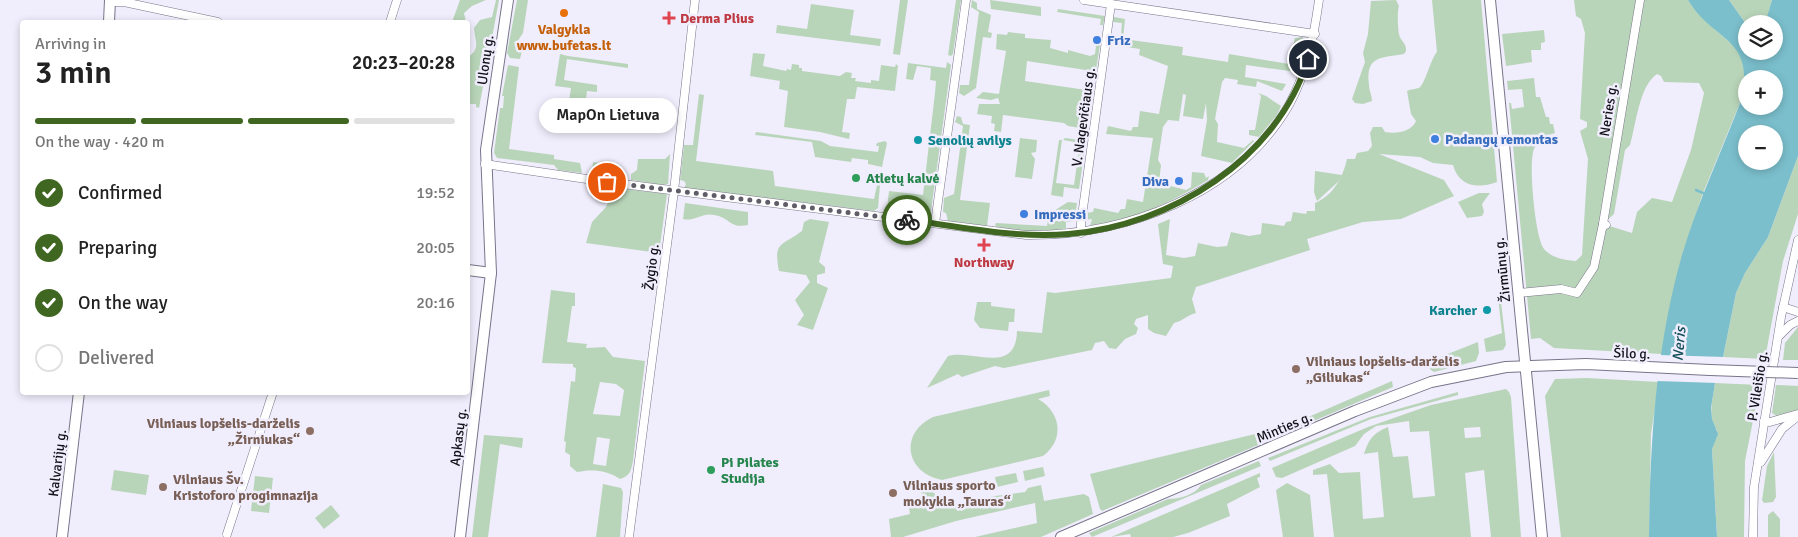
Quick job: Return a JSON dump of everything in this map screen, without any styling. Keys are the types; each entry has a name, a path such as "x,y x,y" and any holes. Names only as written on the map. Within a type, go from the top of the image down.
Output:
{"main road":[{"name":"Ulonų g.","path":"491,273 485,164 508,0"},
{"name":"Žirmūnų g.","path":"1490,0 1542,537"},
{"path":"110,1 110,20"},
{"path":"470,270 491,273"},
{"name":"Apkasų g.","path":"460,537 491,273"},
{"name":"Šilo g.","path":"1525,367 1586,364 1798,373"},
{"name":"Minties g.","path":"1061,537 1401,393 1461,374 1506,367 1525,367"},
{"name":"Kalvarijų g.","path":"62,537 79,395"}],"street":[{"path":"391,20 397,0"},
{"name":"Žygio g.","path":"629,537 674,191 695,0"},
{"path":"935,224 966,0"},
{"path":"1084,0 1314,34"},
{"path":"485,164 674,191 1026,235 1082,233 1122,224 1151,214 1202,189 1229,171 1261,142 1287,107 1308,59 1319,0"},
{"name":"Neries g.","path":"1519,292 1561,289 1577,293 1594,267 1604,225 1640,0"},
{"path":"110,1 124,2 209,20"},
{"name":"V. Nagevičiaus g.","path":"1082,233 1081,223 1111,4"},
{"path":"1308,59 1320,62"},
{"name":"P. Vileišio g.","path":"1752,537 1752,506 1757,468 1767,422 1777,338 1798,240"},
{"path":"1783,306 1798,312"},
{"path":"1777,338 1798,321"},
{"path":"227,534 273,395"},
{"path":"1767,422 1798,415"},
{"path":"1757,468 1782,429 1798,415"},
{"name":"P. Vileišio g.","path":"1767,422 1782,429"}],"green space":[{"path":"460,0 486,0 472,6 464,13 466,20 453,20"},
{"path":"496,0 499,0 479,108 476,107 476,104 470,104 470,56 476,48 474,28 480,20 492,17"},
{"path":"517,0 528,0 523,33 517,42 524,43 520,59 510,58 507,53"},
{"path":"900,0 908,0 900,55 893,54"},
{"path":"956,0 961,0 953,54 951,56 948,55"},
{"path":"972,0 977,3 977,9 991,15 988,32 992,33 991,38 983,37 976,88 964,96 959,93 960,85 969,85 979,12 971,7"},
{"path":"990,0 1041,7 1041,16 991,9"},
{"path":"1396,0 1399,6 1399,34 1406,51 1404,54 1382,58 1373,63 1368,75 1372,101 1363,104 1355,103 1352,99 1365,62 1363,53 1368,34 1371,1"},
{"path":"1432,0 1481,0 1497,182 1483,185 1470,184 1460,178 1453,165 1433,163 1420,157 1379,154 1444,180 1454,196 1401,219 1363,222 1307,239 1310,250 1196,287 1192,299 1196,313 1174,323 1166,336 1154,333 1148,329 1148,315 1136,319 1134,324 1138,328 1136,334 1125,339 1116,349 1109,348 1104,341 1095,343 1092,350 1004,368 995,366 962,377 958,374 927,388 948,356 1001,357 1009,353 1015,345 1017,331 1042,333 1047,292 1055,293 1171,278 1173,266 1163,264 1158,224 1170,219 1166,255 1184,258 1195,256 1198,243 1217,247 1227,246 1231,232 1249,236 1261,234 1262,223 1284,226 1286,222 1291,221 1293,212 1306,214 1307,211 1315,211 1315,203 1322,200 1337,185 1347,159 1355,159 1357,153 1368,151 1372,146 1370,133 1373,127 1382,127 1385,132 1394,133 1407,130 1414,125 1416,121 1411,114 1407,91 1421,86 1437,52"},
{"path":"1574,0 1688,0 1708,23 1735,47 1738,51 1738,60 1742,60 1744,65 1744,70 1738,70 1738,108 1703,193 1683,253 1670,306 1662,354 1554,348 1540,338 1531,339 1509,103 1511,103 1512,109 1524,107 1522,89 1508,90 1507,81 1534,78 1536,97 1540,97 1546,117 1549,117 1550,124 1553,124 1555,133 1540,141 1534,149 1532,157 1535,216 1544,249 1558,258 1576,261 1582,255 1588,159 1580,131 1587,127 1587,122 1580,119 1585,33 1581,19 1576,16","holes":["1657,74 1661,76 1664,82 1699,83 1704,93 1691,150 1672,202 1652,198 1637,212 1632,233 1603,224 1614,214 1625,150 1630,145 1642,96 1646,87"]},
{"path":"1729,0 1772,0 1768,15 1740,15"},
{"path":"811,4 854,10 850,35 881,39 880,46 776,33 777,25 807,29"},
{"path":"1058,9 1105,16 1103,25 1100,25 1101,19 1057,12"},
{"path":"1114,17 1125,19 1123,39 1183,47 1182,55 1228,62 1229,54 1289,64 1295,38 1303,37 1302,42 1307,48 1300,69 1296,72 1246,65 1245,77 1286,84 1282,91 1257,81 1256,87 1237,84 1238,80 1225,78 1222,82 1215,119 1218,124 1217,142 1244,148 1254,141 1232,163 1201,156 1207,120 1206,103 1203,119 1183,116 1186,95 1183,94 1179,121 1168,120 1163,127 1158,160 1161,165 1159,183 1186,190 1191,187 1192,172 1204,173 1206,178 1209,176 1208,180 1180,196 1137,215 1090,226 1092,219 1084,220 1085,213 1093,212 1094,208 1118,213 1121,209 1125,209 1127,199 1143,202 1153,138 1106,134 1108,126 1131,131 1133,127 1138,127 1140,111 1159,114 1168,66 1139,55 1140,49 1120,46 1122,23 1113,22"},
{"path":"1544,30 1545,42 1541,43 1541,50 1531,50 1532,62 1506,66 1502,34"},
{"path":"1008,32 1025,34 1025,38 1051,40 1050,48 1068,53 1068,50 1090,56 1095,54 1097,38 1101,38 1095,77 1091,77 1092,71 1027,61 1025,81 1093,91 1087,129 1068,126 1064,123 1003,115 1001,132 994,131 995,124 991,123 992,116 977,114 979,104 1000,104 998,98 991,100 976,98 983,92 999,94 1006,51 996,49 997,34 1007,35"},
{"path":"753,53 765,54 763,66 786,71 787,69 791,70 792,64 799,65 802,71 840,76 846,72 852,73 851,78 856,78 855,81 871,83 871,80 879,81 881,65 895,67 896,64 898,66 895,91 857,87 855,99 847,99 842,132 850,133 849,139 820,132 784,127 788,91 779,89 780,81 750,76"},
{"path":"560,54 628,64 628,68 567,59 564,80 597,85 597,92 587,91 584,116 567,114 571,88 555,86"},
{"path":"947,62 951,65 931,211 922,210 921,217 892,213 887,209 889,191 923,195 935,93 936,81 930,80 931,68 917,66 913,80 906,79 908,63 946,68"},
{"path":"508,65 519,67 509,149 554,155 554,159 580,163 582,173 558,170 554,165 497,158 494,153 500,108 503,108 504,96 502,96"},
{"path":"1258,93 1281,106 1277,115 1259,137 1249,135 1249,130 1255,130 1261,96"},
{"path":"699,94 704,95 696,161 773,171 775,186 874,199 877,185 880,185 878,208 874,211 684,188 686,184 680,180 684,145 693,145"},
{"path":"957,116 961,117 963,124 970,125 960,200 990,203 987,226 948,221 946,213 943,212 944,198 954,194 963,126 955,122"},
{"path":"756,132 821,141 830,146 878,152 879,146 876,146 877,143 885,141 887,143 882,167 868,164 868,160 852,158 851,162 815,157 812,142 755,135"},
{"path":"1020,138 1037,140 1036,152 1031,153 1035,159 1032,179 1015,177"},
{"path":"1065,138 1086,141 1079,189 1064,187 1063,197 1051,195 1059,140 1062,140 1056,183 1074,185 1080,143 1063,140"},
{"path":"670,154 668,184 663,185 631,180 631,174 637,170 638,159 665,159"},
{"path":"1798,156 1798,214 1783,261 1765,359 1723,357 1736,293 1745,273 1768,237"},
{"path":"593,162 616,166 614,177 592,175"},
{"path":"1315,171 1342,175 1339,181 1317,201 1314,192"},
{"path":"624,189 667,194 659,253 586,243 592,222 606,207 612,194 620,195"},
{"path":"1479,193 1490,193 1482,204 1484,212 1482,216 1467,218 1458,202"},
{"path":"1068,202 1077,203 1074,221 1066,222 1066,230 1029,231 997,227 995,225 996,223 1047,226 1049,214"},
{"path":"685,203 748,212 748,225 733,224 719,216 710,214 687,220 683,219"},
{"path":"810,219 829,222 819,262 825,267 825,273 817,275 817,283 828,288 813,330 797,325 804,315 795,300 810,282 806,275 779,271 777,261 778,249 781,245 802,231 804,222"},
{"path":"551,290 575,293 575,306 572,306 567,342 587,344 586,348 605,347 613,357 645,361 633,461 628,475 620,479 599,471 577,472 570,466 570,455 565,452 566,442 564,441 571,381 575,382 576,368 573,367 573,364 542,363","holes":["600,382 616,384 624,390 620,416 593,414","597,437 610,439 606,466 593,464"]},
{"path":"1500,293 1506,345 1503,350 1486,352 1484,339 1502,333 1498,297"},
{"path":"977,302 991,302 991,306 1015,309 1014,322 1009,322 1008,331 980,328 974,320"},
{"path":"1798,327 1798,360 1783,360 1785,343"},
{"path":"1478,342 1479,353 1476,361 1434,372 1430,369 1430,361"},
{"path":"1587,378 1659,382 1651,434 1649,537 1561,537 1545,396 1555,379"},
{"path":"1392,381 1393,387 1267,441 1264,436"},
{"path":"1715,383 1760,385 1745,461 1744,537 1717,537 1712,449 1717,430 1711,414"},
{"path":"1776,385 1798,386 1798,411 1778,417 1772,413"},
{"path":"1506,389 1509,392 1511,397 1521,537 1491,537 1484,470 1465,473 1471,537 1334,537 1327,474 1313,475 1313,470 1330,464 1339,473 1360,472 1363,519 1384,517 1378,452 1364,454 1372,437 1388,427 1393,457 1408,456 1413,498 1435,496 1429,431 1410,432 1409,421 1376,426 1364,434 1355,446 1282,478 1276,477 1272,468 1368,427 1431,405","holes":["1480,427 1481,437 1465,438 1464,428"]},
{"path":"1049,390 1050,396 1038,399 1052,411 1057,426 1057,434 1055,442 1043,456 942,480 930,476 920,469 914,461 911,452 911,442 922,424 933,417"},
{"path":"1458,392 1458,395 1371,419 1270,461 1268,458 1370,417"},
{"path":"1255,434 1258,445 1102,511 1100,509 1090,474"},
{"path":"484,435 523,438 522,448 500,444 488,537 472,537"},
{"path":"1774,452 1776,497 1773,502 1764,503 1762,500 1767,466"},
{"path":"1259,461 1261,466 1092,537 1089,533 1168,499 1186,496 1201,485"},
{"path":"1043,467 1045,476 1025,481 1023,471"},
{"path":"114,470 149,475 146,495 111,490"},
{"path":"1016,473 1018,482 997,487 995,477"},
{"path":"1260,473 1260,477 1257,478 1260,487 1227,504 1230,516 1173,537 1131,537 1130,534 1111,537"},
{"path":"255,476 273,478 269,513 251,511"},
{"path":"918,478 949,507 995,496 1025,492 1028,488 1041,485 1044,501 1084,494 1089,497 1093,514 1041,537 975,537 1037,523 1035,503 956,521 903,537 891,537 889,519 910,514 909,508 924,504"},
{"path":"1287,483 1310,495 1314,537 1283,537 1276,490"},
{"path":"603,484 621,488 623,492 620,537 596,537"},
{"path":"331,505 340,516 324,529 315,518"},
{"path":"1773,511 1780,519 1780,537 1768,537 1768,515"}],"water":[{"path":"1688,0 1729,0 1740,15 1738,15 1738,53 1729,42 1709,25"},
{"name":"Neris","path":"1772,0 1798,0 1798,156 1768,237 1745,273 1736,293 1711,408 1712,419 1718,434 1712,449 1717,537 1649,537 1653,430 1660,359 1673,289 1682,255 1695,215 1738,108 1738,115 1783,115 1783,70 1743,70 1741,60 1783,60 1783,15 1768,15"}],"pier":[{"path":"1660,355 1725,357 1717,383 1657,381"}],"waterway":[{"path":"1696,190 1703,193"}],"way so far":[{"path":"607,182 907,220"}],"place":[{"name":"Valgykla www.bufetas.lt","path":"564,13"},
{"name":"Derma Plius","path":"669,18"},
{"name":"Friz","path":"1097,40"},
{"name":"Padangų remontas","path":"1435,139"},
{"name":"Senolių avilys","path":"918,140"},
{"name":"Atletų kalvė","path":"856,178"},
{"name":"Diva","path":"1179,181"},
{"name":"MapOn Lietuva","path":"607,182"},
{"name":"Impressi","path":"1024,214"},
{"name":"Northway","path":"984,245"},
{"name":"Karcher","path":"1487,310"},
{"name":"Vilniaus lopšelis-darželis „Giliukas“","path":"1296,369"},
{"name":"Vilniaus lopšelis-darželis „Žirniukas“","path":"310,431"},
{"name":"Pi Pilates Studija","path":"711,470"},
{"name":"Vilniaus Šv. Kristoforo progimnazija","path":"163,487"},
{"name":"Vilniaus sporto mokykla „Tauras“","path":"893,493"}],"route":[{"path":"907,220 1026,235 1051,235 1082,233 1103,229 1151,214 1202,189 1246,157 1261,142 1287,107 1302,77 1308,59"}]}
